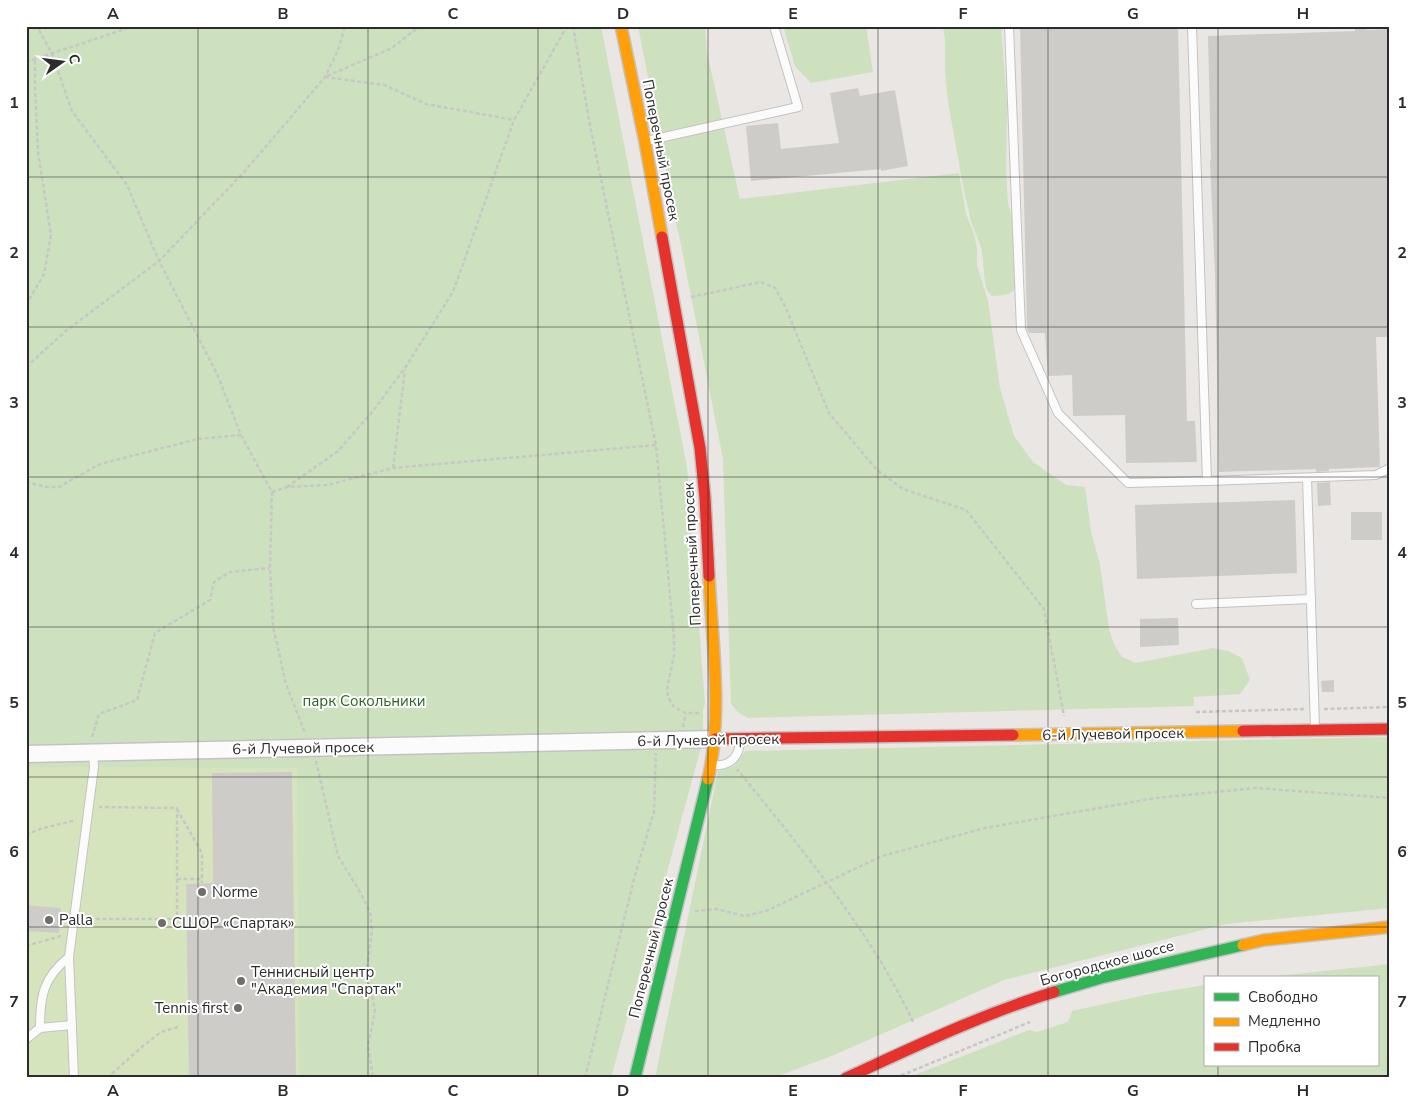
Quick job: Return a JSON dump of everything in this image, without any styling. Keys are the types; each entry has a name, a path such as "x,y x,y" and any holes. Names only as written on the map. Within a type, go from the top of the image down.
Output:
{"street":[{"name":"Поперечный просек","path":"621,26 645,142 700,448 705,498 715,702 715,739 711,765 635,1078"},
{"name":"6-й Лучевой просек","path":"26,754 92,745 309,741 656,741 1390,729"},
{"name":"Богородское шоссе","path":"846,1078 969,1022 1022,1002 1101,978 1264,940 1390,927"}],"lane":[{"path":"645,142 798,107 774,26"},
{"path":"1009,26 1021,330 1058,413 1128,483 1376,475 1390,468"},
{"path":"1192,26 1207,481"},
{"path":"1307,478 1315,731"},
{"path":"1196,604 1311,599"},
{"path":"711,765 718,766 732,762 740,750 740,739"},
{"path":"74,1078 70,957 94,767 92,745"},
{"path":"40,1028 42,994 49,977 58,966 70,957"},
{"path":"26,1038 40,1028 72,1026"}],"path":[{"path":"37,26 52,54 72,111 127,185 159,261 217,374 241,435 272,492 270,568 272,626 286,684 309,741 338,856 370,912 372,930 367,969 375,1011 368,1046 373,1078"},
{"path":"26,62 134,26"},
{"path":"26,367 67,330 159,261 246,171 325,77 338,50 345,26"},
{"path":"325,77 392,48 420,26"},
{"path":"287,487 338,451 373,412 405,368 453,292 514,120 567,26"},
{"path":"573,26 590,126 656,445 674,638 674,656 668,697 674,706 686,714 703,712"},
{"path":"26,306 44,274 51,235 38,152 35,59"},
{"path":"325,77 384,85 426,104 514,120"},
{"path":"688,298 761,282 775,288 785,306 829,413 877,470 903,489 966,510 1044,609 1064,716"},
{"path":"393,468 405,368"},
{"path":"26,482 47,487 59,487 100,464 198,439 241,435"},
{"path":"272,492 287,487 327,485 393,468 656,445"},
{"path":"92,745 99,714 137,700 155,633 210,600 214,582 230,572 270,568"},
{"path":"683,725 686,714"},
{"path":"585,1078 635,875 654,812 656,741"},
{"path":"738,770 828,882 898,991 914,1024"},
{"path":"688,912 716,909 745,916 766,911 882,856 985,828 1156,798 1256,788 1390,798"},
{"path":"89,806 176,808"},
{"path":"176,808 202,853 202,884"},
{"path":"74,919 176,919 176,808"},
{"path":"26,835 40,829 87,818"},
{"path":"177,879 202,879"},
{"path":"26,946 57,936 72,934"},
{"path":"895,1078 1030,1022"},
{"path":"106,1078 161,1032 178,1027"}],"green space":[{"name":"парк Сокольники","path":"26,26 601,26 687,467 705,705 703,710 703,740 611,1078 26,1078"},
{"path":"638,26 705,26 707,53 740,199 959,173 966,214 974,234 977,249 977,265 988,301 1000,388 1014,436 1033,462 1066,485 1085,487 1091,531 1100,565 1109,629 1114,644 1122,657 1136,663 1213,648 1228,651 1242,658 1250,680 1240,694 1194,697 1194,706 748,718 739,713 731,704 723,459 679,235 668,195 667,174"},
{"path":"783,26 866,26 873,72 811,83 795,66"},
{"path":"943,26 1001,26 1007,105 1006,170 1008,203 1013,221 1016,288 1006,295 992,296 987,290 985,283 982,250 971,221 964,191 948,102"},
{"path":"1390,737 1390,908 1226,924 1004,980 834,1055 773,1078 655,1078 718,771 734,766 745,751"},
{"name":"СШОР «Спартак»","path":"26,767 297,768 299,1078 26,1078"},
{"path":"1390,964 1390,1078 907,1078 1029,1030 1037,1032 1068,1022 1072,1011 1150,994 1204,985 1204,1066 1378,1066 1378,976 1278,976"}],"building":[{"path":"1020,26 1178,26 1187,421 1195,421 1197,462 1126,463 1125,415 1073,416 1072,375 1048,376 1045,333 1029,333 1027,329"},
{"path":"1355,26 1367,26 1367,30 1390,29 1390,337 1376,337 1380,467 1329,469 1329,471 1316,472 1316,469 1219,472 1208,36 1355,31"},
{"path":"858,88 860,96 895,90 908,166 881,171 881,169 751,181 746,126 778,123 781,149 839,143 830,93"},
{"path":"1330,482 1331,505 1318,506 1317,483"},
{"path":"1295,500 1297,573 1137,579 1135,505"},
{"path":"1351,512 1382,512 1382,540 1351,540"},
{"path":"1178,618 1179,645 1140,647 1140,619"},
{"path":"1334,680 1334,692 1322,692 1321,681"},
{"name":"Теннисный центр \"Академия \"Спартак\"","path":"292,772 296,1078 189,1078 186,884 213,883 212,773"},
{"path":"26,905 61,908 59,933 26,931"}],"traffic: fast":[{"path":"635,1078 708,779"},
{"path":"1054,992 1101,978 1243,945"}],"traffic: slow":[{"path":"621,26 662,237"},
{"path":"708,779 715,729 716,704 709,576"},
{"path":"1013,735 1243,731"},
{"path":"1243,945 1264,940 1390,927"}],"traffic: jam":[{"path":"662,237 700,448 709,576"},
{"path":"1243,731 1390,729"},
{"path":"715,739 1013,735"},
{"path":"846,1078 974,1021 1054,992"}],"place":[{"name":"Norme","path":"202,892"},
{"name":"Palla","path":"49,920"},
{"name":"СШОР «Спартак»","path":"162,923"},
{"name":"Теннисный центр \"Академия \"Спартак\"","path":"241,981"},
{"name":"Tennis first","path":"238,1008"}]}
